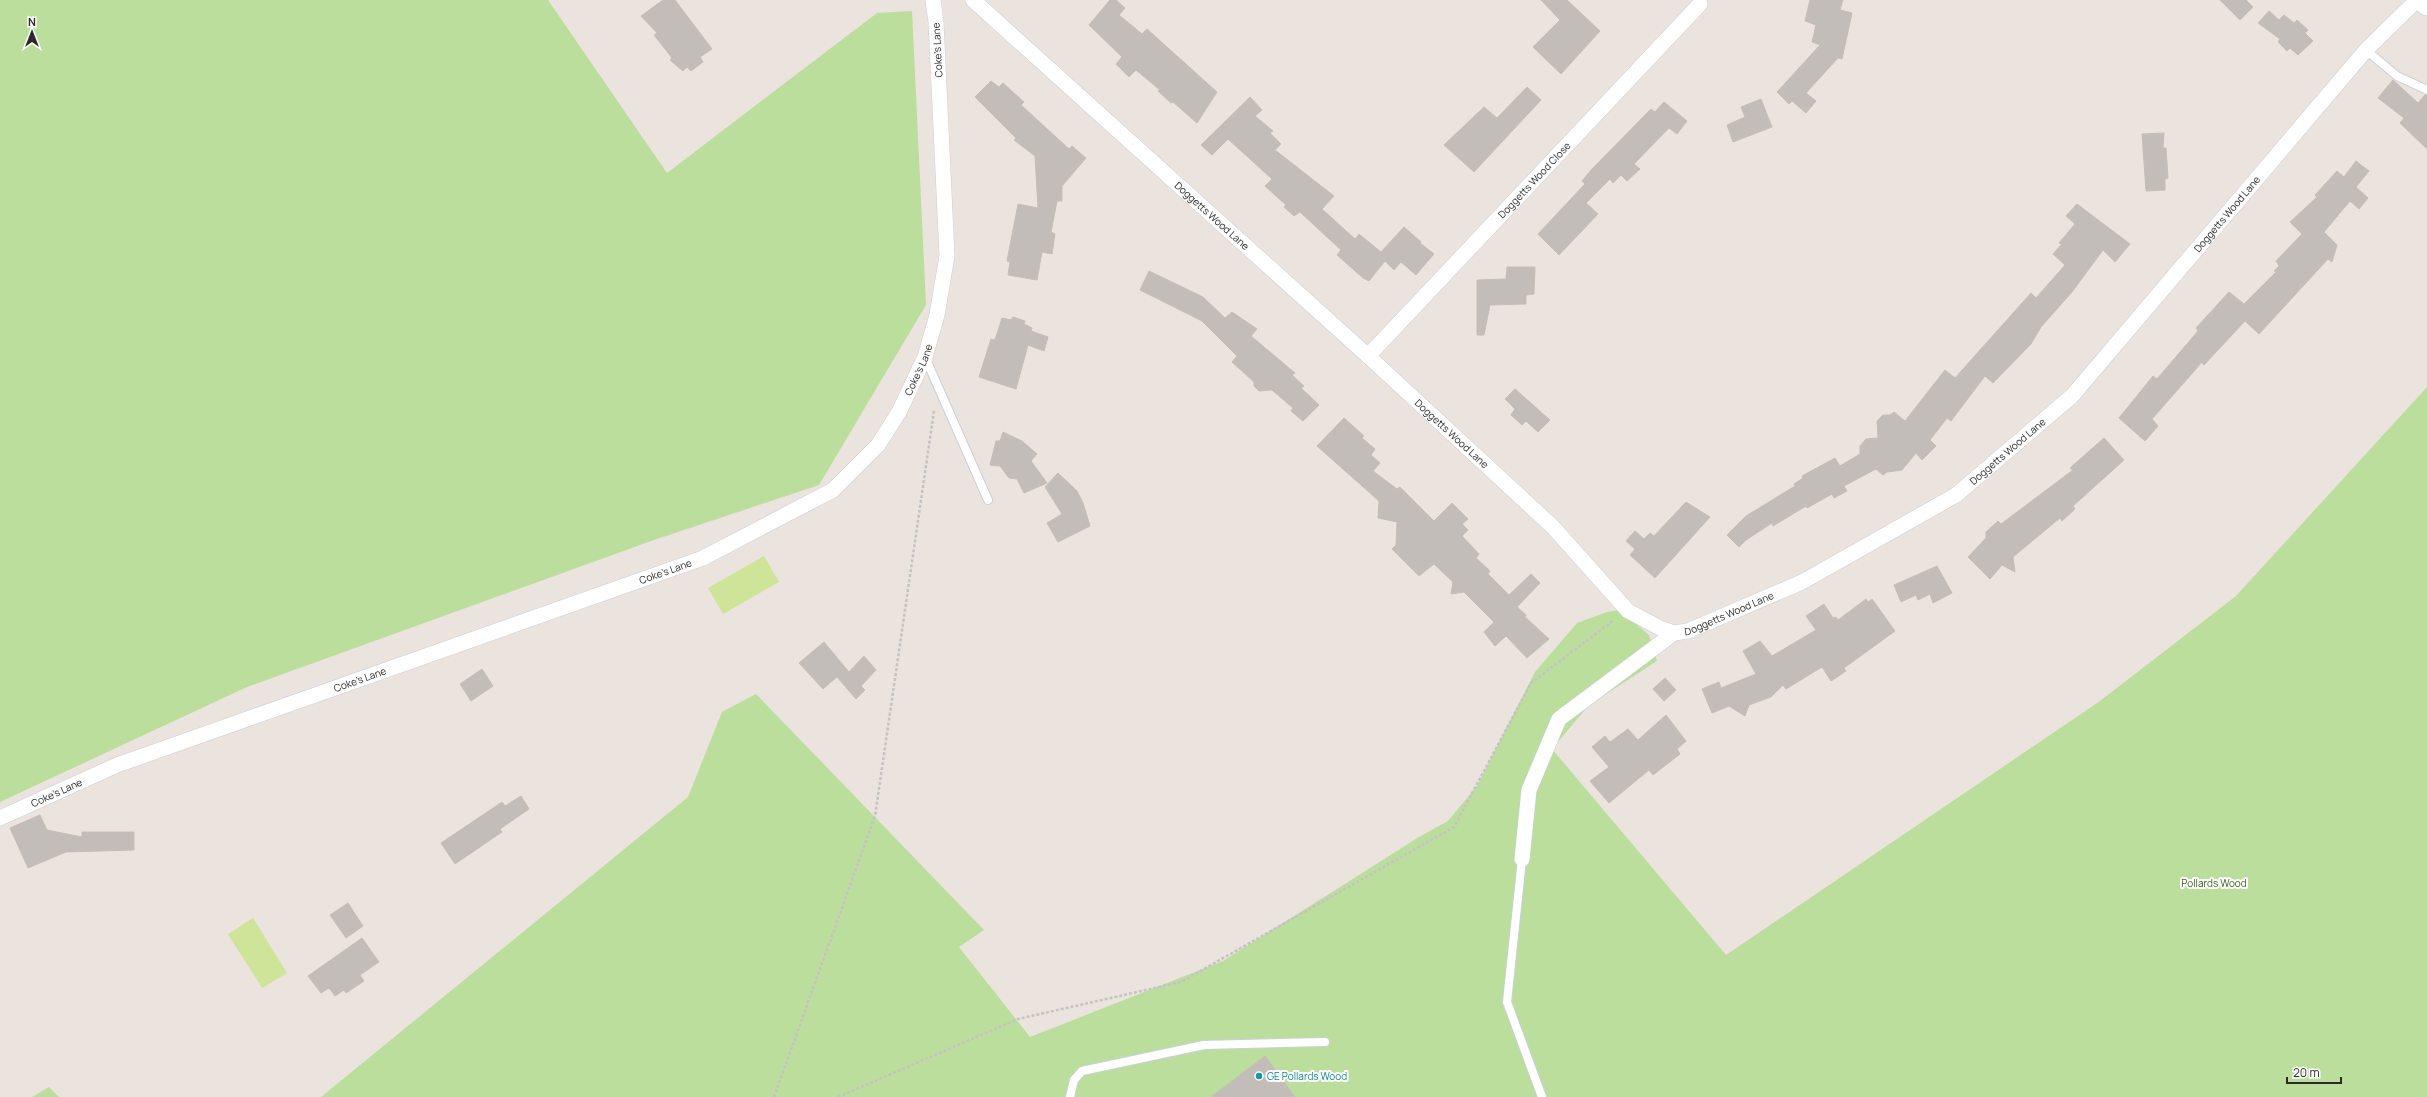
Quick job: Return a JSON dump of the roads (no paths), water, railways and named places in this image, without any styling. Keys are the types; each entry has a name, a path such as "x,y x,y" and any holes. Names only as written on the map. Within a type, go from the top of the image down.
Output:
{"main road":[{"path":"2420,0 2427,5"}],"street":[{"name":"Coke's Lane","path":"0,818 117,765 703,558 834,490 878,445 899,412 924,356 937,315 947,256 936,22 933,0"},
{"name":"Doggetts Wood Lane","path":"973,0 1368,356 1553,527 1628,610 1660,628 1674,633 1688,631 1802,582 1956,495 2072,396 2366,50 2416,0"},
{"name":"Doggetts Wood Close","path":"1368,356 1700,4"},
{"path":"1522,859 1529,790 1559,719 1674,633"}],"lane":[{"path":"2366,50 2397,76 2427,90"},
{"path":"924,356 988,500"},
{"path":"1522,859 1507,1002 1542,1097"},
{"path":"1070,1097 1074,1080 1082,1071 1204,1045 1325,1042"}],"place":[{"name":"GE Pollards Wood","path":"1259,1076"}],"park label":[{"name":"Pollards Wood","path":"2214,883"}]}
